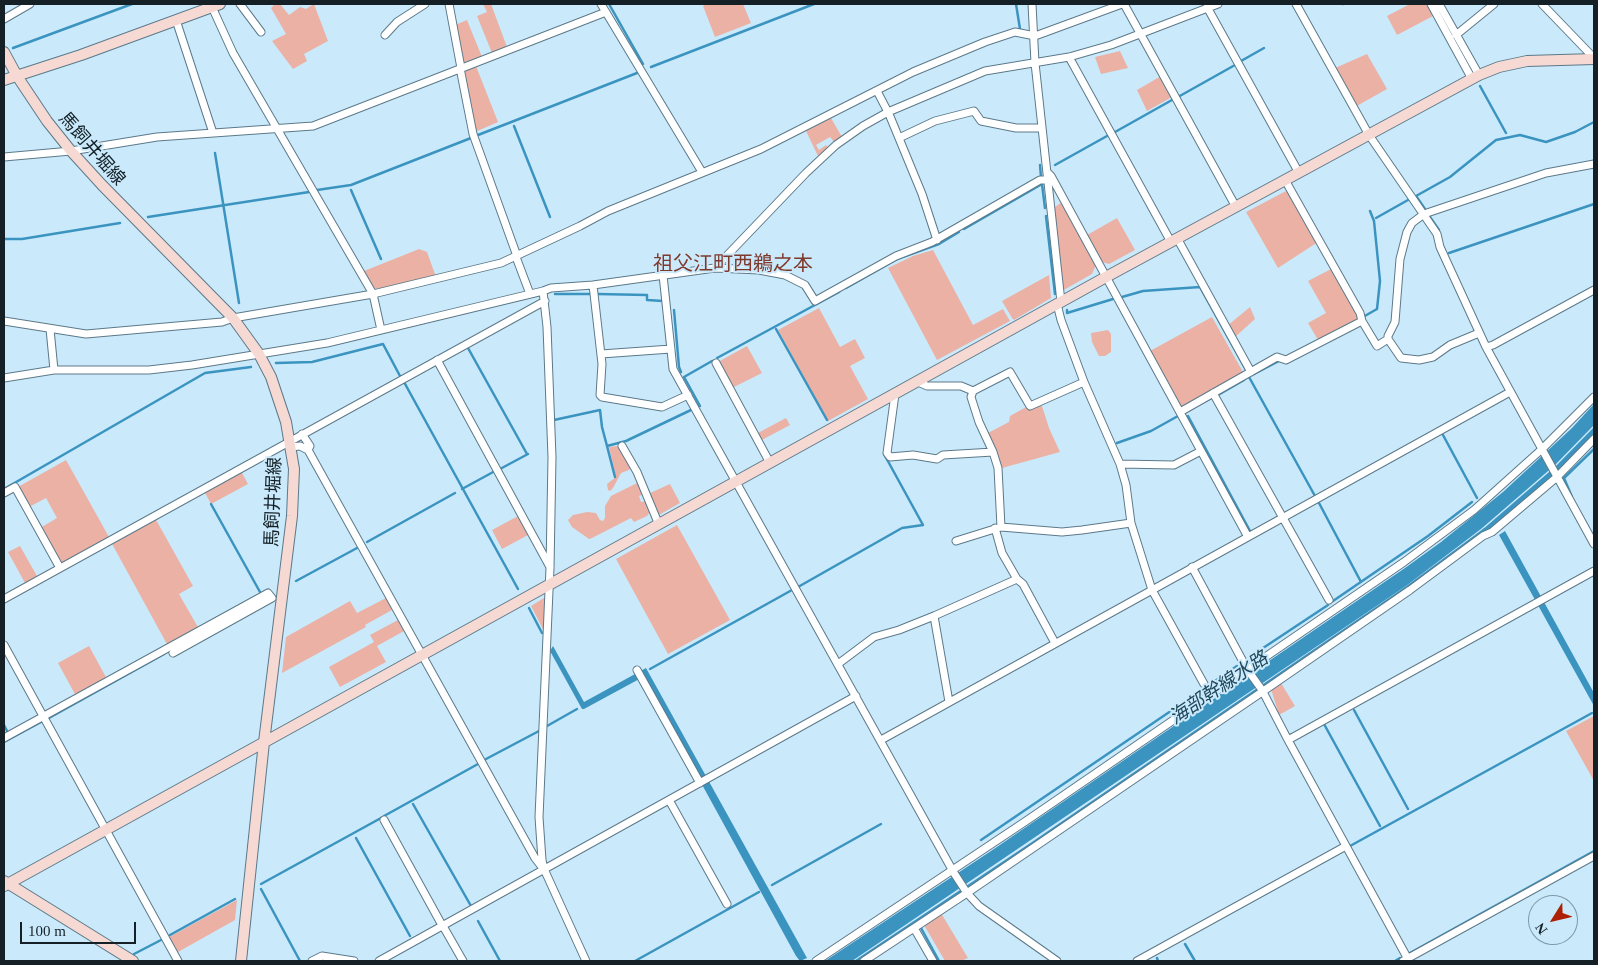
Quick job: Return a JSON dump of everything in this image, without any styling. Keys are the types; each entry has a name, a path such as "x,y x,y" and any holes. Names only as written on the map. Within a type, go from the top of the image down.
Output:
{"street":[{"path":"4,19 30,4"},
{"path":"240,4 261,32"},
{"path":"385,35 397,22 425,4"},
{"path":"449,4 473,134 530,294"},
{"path":"601,4 702,172"},
{"path":"1032,4 1035,63 1061,320 1084,382 1120,464 1126,485 1132,523 1152,590 1204,684"},
{"path":"4,321 86,334 222,322 233,318 373,294 501,263 608,211 761,149 913,72 985,42 1015,32 1034,36 1123,4 1236,207"},
{"path":"716,268 806,173 836,145 863,126 888,112 985,71 1069,57 1140,35 1218,4"},
{"path":"1296,4 1369,135 1437,234 1440,248 1486,347 1594,544"},
{"path":"1431,4 1476,77"},
{"path":"1439,4 1456,34 1476,77"},
{"path":"1456,34 1494,4"},
{"path":"1542,4 1594,58"},
{"path":"4,80 216,5 232,52 373,294 382,330"},
{"path":"1207,8 1299,173"},
{"path":"4,157 71,151 157,137 313,126 606,12"},
{"path":"176,20 212,133"},
{"name":"馬飼井堀線","path":"4,52 17,76 47,121 71,151 233,318 258,354 271,377 280,402 294,469 292,516 264,742 241,961"},
{"path":"1069,57 1251,372"},
{"path":"5,883 106,830 1106,277 1476,77 1499,67 1527,61 1594,58"},
{"path":"877,91 888,112 924,200 937,240"},
{"path":"899,138 935,121 974,111 981,121 1016,128 1042,128"},
{"path":"1285,180 1377,346 1388,339 1395,322 1400,259 1407,232 1412,223 1424,214 1546,173 1594,164"},
{"path":"4,378 54,370 149,370 258,354 327,343 551,288 716,268 758,270 785,275 806,285 815,302 896,256 937,240 1047,176 1051,176 1248,537"},
{"path":"663,275 673,369 954,872 979,906 1057,961"},
{"path":"593,284 600,354 600,396 602,398 662,407 688,394"},
{"path":"1486,347 1594,290"},
{"path":"543,291 552,457 550,568 539,817 544,869 586,961"},
{"path":"4,599 290,444 302,434 545,301"},
{"path":"1180,412 1277,357 1286,360 1362,321"},
{"path":"50,329 54,370"},
{"path":"1388,339 1401,358 1419,360 1433,357 1450,345 1480,333"},
{"path":"600,354 671,349"},
{"path":"437,360 550,568"},
{"path":"716,363 770,463"},
{"path":"1055,643 1023,584 1002,553 998,528 998,468 994,452 979,422 971,397 973,391 1010,372 1030,406 1084,382"},
{"path":"918,382 927,386 961,386 973,391"},
{"path":"881,740 1510,392"},
{"path":"1213,393 1329,600"},
{"path":"895,394 887,453 890,457 913,456 937,459 943,455 994,452"},
{"path":"816,961 954,872 1404,562 1474,510 1542,449 1594,397"},
{"path":"302,434 310,446 308,450"},
{"path":"864,961 1418,585 1483,536 1492,532 1556,476 1594,439"},
{"path":"290,444 308,450 535,858 544,869"},
{"path":"622,446 637,472 658,525"},
{"path":"1120,464 1174,465 1201,451"},
{"path":"4,493 15,487 60,568"},
{"path":"956,541 998,528 1062,532 1132,523"},
{"path":"1192,567 1247,669 1262,691 1407,960 1594,856"},
{"path":"1288,740 1594,571"},
{"path":"838,664 874,637 934,616 1018,579"},
{"path":"4,738 268,593 270,596 282,594"},
{"path":"173,653 272,598 270,596"},
{"path":"934,616 949,702"},
{"path":"4,645 178,961"},
{"path":"637,671 700,783"},
{"path":"379,961 856,696"},
{"path":"669,800 728,904"},
{"path":"384,820 462,961"},
{"path":"1138,961 1346,846"},
{"path":"5,883 133,961"},
{"path":"914,928 933,961"},
{"path":"312,961 322,956 354,961"}],"shaded area":[{"path":"275,4 280,4 289,15 300,7 306,9 314,4 328,41 304,54 307,61 293,69 272,41 286,34 271,8"},
{"path":"483,4 491,4 507,47 492,53 477,16 487,12"},
{"path":"706,4 743,4 751,23 715,37 703,6"},
{"path":"1410,4 1429,4 1435,15 1397,35 1387,16"},
{"path":"467,20 482,57 464,64 462,63 455,25"},
{"path":"1120,51 1128,68 1101,74 1095,57"},
{"path":"1367,54 1387,89 1355,107 1335,68"},
{"path":"476,66 498,122 475,132 464,70"},
{"path":"1161,76 1172,97 1147,111 1137,90"},
{"path":"831,118 842,137 835,143 830,137 816,145 819,150 826,145 828,148 818,156 806,131"},
{"path":"1288,190 1318,242 1278,268 1246,212"},
{"path":"1062,202 1096,265 1092,274 1062,291 1052,209"},
{"path":"1117,218 1135,250 1109,264 1102,262 1087,235"},
{"path":"419,249 427,252 436,277 374,288 364,271"},
{"path":"933,250 973,325 1003,309 1010,321 937,360 888,268 913,256"},
{"path":"1333,268 1359,314 1359,320 1318,340 1308,323 1326,313 1308,281"},
{"path":"1049,275 1051,298 1014,320 1002,301"},
{"path":"1250,307 1255,319 1234,338 1227,326"},
{"path":"819,308 840,347 855,339 865,358 850,366 868,399 828,421 778,330"},
{"path":"1212,317 1244,374 1182,408 1150,351"},
{"path":"1108,330 1111,334 1111,352 1105,356 1099,356 1092,342 1091,333"},
{"path":"747,346 762,373 732,388 718,362"},
{"path":"1041,403 1049,428 1060,452 1002,468 988,433 1009,422 1010,416 1028,406"},
{"path":"786,418 790,425 760,441 756,434"},
{"path":"617,446 621,449 631,467 629,470 621,473 610,491 607,484 616,477 609,447"},
{"path":"66,460 109,537 60,564 40,528 57,518 46,498 29,507 18,487"},
{"path":"241,471 248,484 211,504 204,491"},
{"path":"637,483 644,494 639,496 641,502 646,501 650,512 647,516 634,522 631,518 589,539 572,527 568,520 573,515 587,512 596,513 600,520 603,521 605,518 605,506 611,496"},
{"path":"670,484 680,503 657,516 648,494"},
{"path":"520,515 530,534 502,549 492,530"},
{"path":"155,518 193,586 179,594 199,629 168,646 111,542"},
{"path":"677,525 730,620 668,654 616,559"},
{"path":"20,546 37,576 25,583 8,552"},
{"path":"547,596 544,631 531,606"},
{"path":"386,598 392,610 365,625 366,627 282,673 286,637 350,601 357,613"},
{"path":"398,620 404,631 377,646 386,662 340,687 329,667 374,642 370,635"},
{"path":"89,646 107,679 76,696 58,663"},
{"path":"1281,683 1295,706 1279,715 1271,689"},
{"path":"1594,716 1594,781 1566,731"},
{"path":"237,900 235,920 178,952 169,937"},
{"path":"941,913 968,958 961,961 945,961 924,925"}],"water":[{"path":"1594,404 1594,425 1555,465 1481,529 1406,586 852,961 825,961 991,851 1441,542 1503,492 1572,428"},
{"path":"1594,427 1594,434 1560,469 1492,529 1483,532 1482,530 1556,466"},
{"path":"1505,531 1594,693 1594,706 1499,535"},
{"path":"553,646 584,702 646,668 807,958 800,961 796,956 643,677 582,709 550,651"}],"waterway":[{"path":"13,48 132,4"},
{"path":"609,4 643,64"},
{"path":"651,67 814,4"},
{"path":"1016,4 1020,29"},
{"path":"1241,61 1264,48"},
{"path":"1178,97 1235,65"},
{"path":"478,135 637,73"},
{"path":"1480,86 1506,133"},
{"path":"1115,132 1172,100"},
{"path":"1425,209 1416,196 1450,177 1496,140 1520,135 1546,142 1575,132 1594,122"},
{"path":"514,126 550,217"},
{"path":"1055,165 1107,136"},
{"path":"317,190 351,185 471,138"},
{"path":"215,153 239,303"},
{"path":"1040,165 1041,177"},
{"path":"964,229 1042,184 1045,208"},
{"path":"351,190 381,259"},
{"path":"148,217 309,192"},
{"path":"1376,218 1408,200"},
{"path":"1449,253 1594,204"},
{"path":"1363,317 1377,309 1380,281 1374,221 1370,211"},
{"path":"1046,216 1055,294"},
{"path":"1430,217 1439,230"},
{"path":"4,239 22,239 120,223"},
{"path":"846,288 897,259 939,244 959,232"},
{"path":"1122,297 1143,291 1200,287 1246,370"},
{"path":"717,358 839,292"},
{"path":"555,294 593,294"},
{"path":"597,294 647,295 647,300 663,301"},
{"path":"1067,310 1067,313 1113,299"},
{"path":"674,310 681,372"},
{"path":"776,329 827,420"},
{"path":"276,363 312,362 383,344 400,376"},
{"path":"468,348 527,454"},
{"path":"700,406 684,377 712,361"},
{"path":"1254,374 1279,361"},
{"path":"4,489 205,373 251,367"},
{"path":"1249,377 1315,496"},
{"path":"1218,395 1244,380"},
{"path":"404,382 518,589"},
{"path":"1186,412 1211,398"},
{"path":"554,420 600,410 607,446 626,441 691,410"},
{"path":"1117,443 1151,431 1178,416"},
{"path":"1188,416 1250,531"},
{"path":"1443,435 1477,498"},
{"path":"607,446 615,477"},
{"path":"1572,497 1564,478 1594,449"},
{"path":"500,469 528,454"},
{"path":"798,587 902,528 923,525 884,454"},
{"path":"462,489 495,471"},
{"path":"367,542 455,493"},
{"path":"1333,601 1428,536 1472,502"},
{"path":"1319,503 1361,582"},
{"path":"211,504 260,592"},
{"path":"856,961 1034,842 1407,587 1485,529"},
{"path":"296,581 357,548"},
{"path":"650,669 792,590"},
{"name":"海部幹線水路","path":"1251,656 1328,605"},
{"path":"529,608 542,633"},
{"path":"49,718 164,654"},
{"name":"海部幹線水路","path":"981,840 1237,666"},
{"path":"547,726 577,709"},
{"path":"1354,710 1408,809"},
{"path":"1350,846 1592,713"},
{"path":"4,742 41,722"},
{"path":"1324,724 1380,826"},
{"path":"4,725 8,733"},
{"path":"486,759 539,731"},
{"path":"384,816 478,764"},
{"path":"413,804 471,906"},
{"path":"261,884 381,818"},
{"path":"772,885 881,824"},
{"path":"356,838 410,936"},
{"path":"1410,953 1594,851"},
{"path":"261,889 300,961"},
{"path":"635,961 759,892"},
{"path":"170,935 235,899"},
{"path":"478,921 500,961"},
{"path":"921,928 939,961"},
{"path":"134,954 161,940"},
{"path":"1185,944 1195,961"},
{"path":"1395,961 1400,958"}],"district":[{"name":"祖父江町西鵜之本","path":"733,262"}]}
